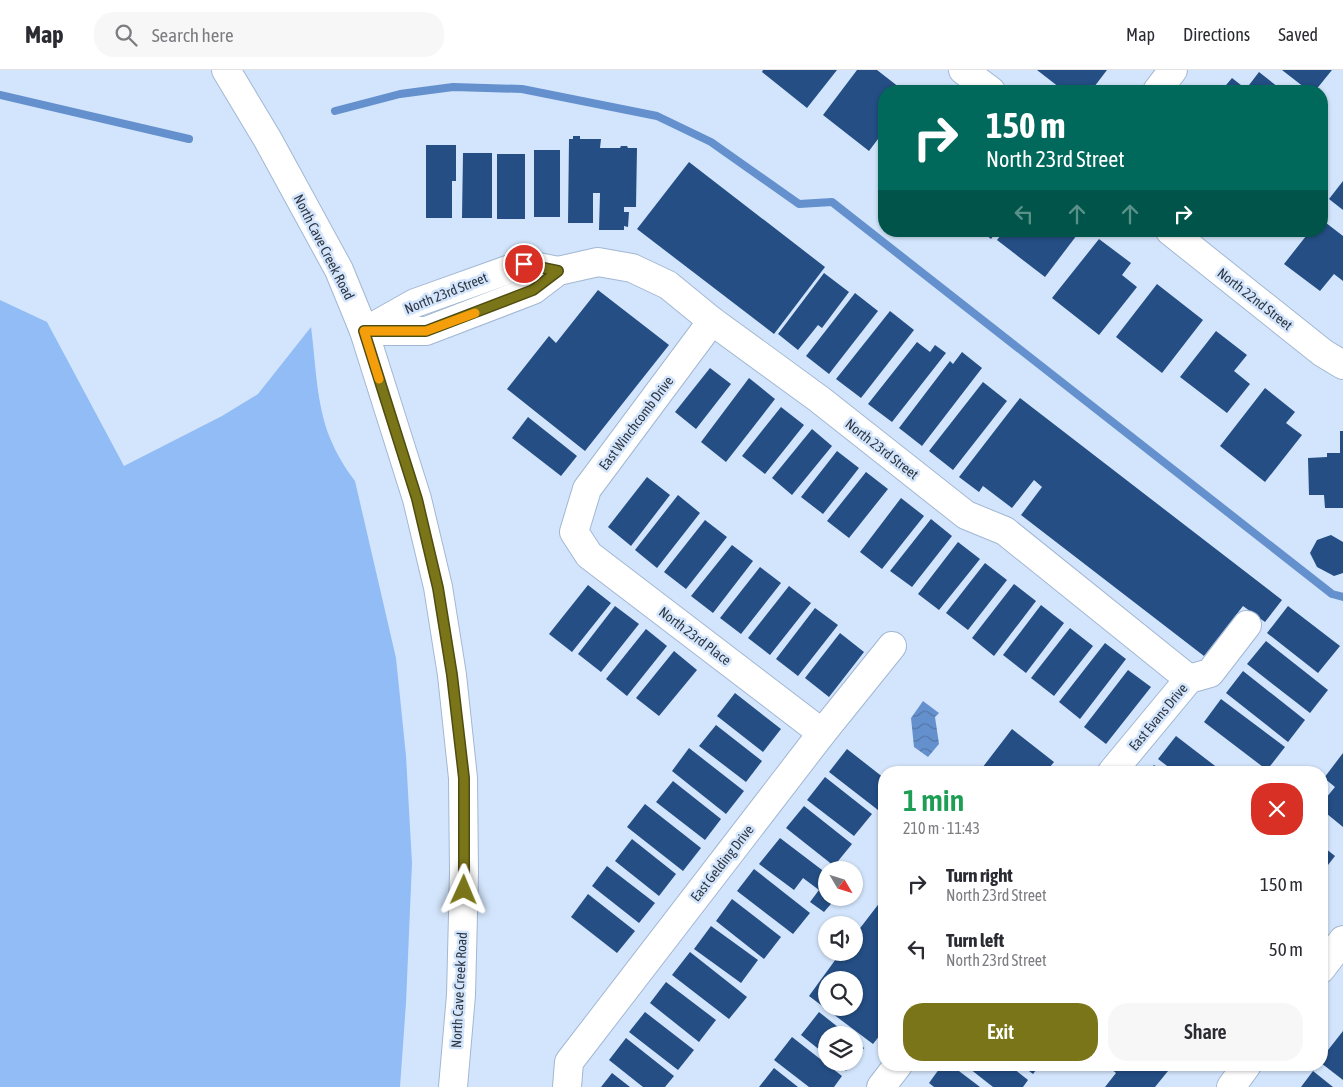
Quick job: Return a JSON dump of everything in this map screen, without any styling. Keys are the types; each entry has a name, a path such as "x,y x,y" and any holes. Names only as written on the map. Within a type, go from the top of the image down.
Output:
{"street":[{"name":"North Cave Creek Road","path":"226,70 268,140 339,270 364,331 417,499 438,588 452,675 464,778 461,995 454,1087"},
{"path":"963,70 982,85"},
{"path":"1162,85 1173,70"},
{"name":"North 22nd Street","path":"1178,237 1323,353 1343,365"},
{"name":"North 23rd Street","path":"364,331 415,303 524,264 558,271 598,262 632,268 668,285 966,515 1004,531 1189,679"},
{"name":"East Winchcomb Drive","path":"574,532 587,489 712,320"},
{"name":"North 23rd Place","path":"574,532 589,555 822,733"},
{"name":"East Evans Drive","path":"1117,766 1189,679 1210,673 1247,625"},
{"name":"East Gelding Drive","path":"567,1087 569,1062 822,733 892,646"},
{"path":"1328,959 1343,940"},
{"path":"881,1087 893,1071"},
{"path":"1231,1087 1243,1071"}],"shaded area":[{"path":"0,300 47,322 124,466 222,416 258,394 311,327 317,383 325,425 344,466 355,481 396,658 406,756 412,863 400,1087 0,1087"}],"water":[{"path":"923,701 939,713 935,717 939,744 928,757 914,747 911,718"}],"building":[{"path":"763,70 837,70 807,108 762,72"},
{"path":"857,70 877,70 896,85 878,85 878,139 869,151 823,115"},
{"path":"1037,70 1107,70 1096,85 1056,85"},
{"path":"1282,70 1332,70 1320,85 1301,85"},
{"path":"1259,72 1275,85 1249,85"},
{"path":"1232,78 1241,85 1226,85"},
{"path":"573,136 580,136 580,139 601,139 600,148 627,146 628,148 637,148 636,207 624,207 624,212 629,212 628,227 624,226 624,230 599,230 600,193 593,193 593,223 568,223 569,139 573,139"},
{"path":"426,145 456,145 456,181 452,181 452,218 426,218"},
{"path":"534,150 560,150 560,217 534,217"},
{"path":"463,153 492,153 492,218 462,218"},
{"path":"497,154 525,154 525,219 497,219"},
{"path":"689,162 825,267 774,334 637,229"},
{"path":"1343,181 1343,210 1329,199"},
{"path":"1328,224 1343,236 1343,281 1334,274 1320,291 1284,264 1305,237 1328,237"},
{"path":"999,237 1075,237 1045,277 997,240"},
{"path":"1099,239 1131,263 1122,275 1137,287 1099,335 1052,298"},
{"path":"824,273 849,292 822,328 818,325 798,350 778,334"},
{"path":"1157,284 1203,320 1162,373 1116,337"},
{"path":"598,290 669,345 585,451 507,389 549,336 556,343"},
{"path":"855,293 878,311 829,374 806,356"},
{"path":"890,311 914,330 861,398 836,379"},
{"path":"1216,331 1247,355 1234,371 1250,384 1227,413 1180,377"},
{"path":"917,342 930,352 935,345 946,353 892,422 868,404"},
{"path":"962,352 982,368 922,446 899,428 950,361 953,364"},
{"path":"710,368 731,384 696,429 675,412"},
{"path":"749,378 775,399 726,462 701,442"},
{"path":"983,382 1007,401 953,470 929,451"},
{"path":"1265,388 1295,412 1286,423 1302,435 1265,482 1220,446"},
{"path":"1020,398 1282,600 1265,622 1243,606 1204,656 1021,515 1042,487 1034,480 1012,508 983,486 979,492 959,477"},
{"path":"781,407 804,425 765,474 742,456"},
{"path":"528,417 577,456 561,476 512,438"},
{"path":"812,429 832,446 792,495 772,478"},
{"path":"1340,431 1343,431 1343,508 1325,508 1324,495 1309,495 1308,458 1327,457 1327,453 1340,453"},
{"path":"837,451 859,468 823,514 801,497"},
{"path":"866,472 888,489 849,538 827,521"},
{"path":"647,477 670,495 631,546 608,527"},
{"path":"678,495 700,513 657,568 635,550"},
{"path":"901,498 924,516 882,569 860,552"},
{"path":"931,519 952,536 912,587 890,571"},
{"path":"705,520 727,537 686,589 664,572"},
{"path":"1331,535 1343,542 1343,573 1334,576 1317,567 1310,553 1317,540"},
{"path":"958,542 980,559 939,610 918,594"},
{"path":"732,545 753,561 713,613 691,596"},
{"path":"985,563 1007,580 968,630 946,613"},
{"path":"760,567 781,583 741,634 720,618"},
{"path":"1014,584 1036,601 994,656 972,638"},
{"path":"588,585 611,603 572,652 549,634"},
{"path":"789,586 811,603 770,655 748,638"},
{"path":"1041,605 1064,623 1026,673 1003,655"},
{"path":"615,606 639,624 601,672 578,654"},
{"path":"1288,606 1340,646 1318,673 1267,633"},
{"path":"815,608 838,625 798,676 776,659"},
{"path":"1070,628 1093,646 1054,696 1031,678"},
{"path":"646,629 667,646 627,696 606,679"},
{"path":"840,633 864,652 829,697 805,678"},
{"path":"1266,641 1328,690 1310,713 1247,664"},
{"path":"1105,643 1126,659 1080,719 1059,702"},
{"path":"674,651 697,670 659,716 636,698"},
{"path":"1128,670 1151,687 1106,744 1084,727"},
{"path":"1243,671 1305,720 1288,742 1226,693"},
{"path":"735,693 781,729 763,752 717,716"},
{"path":"1221,699 1285,747 1270,766 1262,766 1204,722"},
{"path":"716,725 762,761 746,782 699,746"},
{"path":"1012,729 1054,762 1051,766 984,766"},
{"path":"1176,736 1215,766 1167,766 1158,759"},
{"path":"689,748 744,791 726,814 672,771"},
{"path":"847,749 878,773 878,810 829,772"},
{"path":"1343,753 1343,827 1328,815 1328,796 1335,787 1328,781 1328,773"},
{"path":"825,777 872,814 854,836 807,800"},
{"path":"673,781 721,819 705,840 656,802"},
{"path":"645,804 701,848 683,871 627,827"},
{"path":"804,806 852,844 838,861 828,861 786,828"},
{"path":"780,838 818,867 818,889 803,878 794,890 759,864"},
{"path":"632,839 676,874 659,896 615,861"},
{"path":"1328,850 1335,856 1328,865"},
{"path":"607,866 655,903 639,923 592,886"},
{"path":"754,869 810,913 793,934 737,891"},
{"path":"818,891 818,906 829,906 824,912 810,902"},
{"path":"588,894 635,931 617,953 571,917"},
{"path":"732,899 781,937 764,959 716,921"},
{"path":"878,905 878,1038 873,1044 863,1036 863,1026 849,1026 836,1016 863,1016 863,971 827,971 834,961 863,961 863,924"},
{"path":"711,926 758,960 741,983 694,949"},
{"path":"690,952 747,997 729,1019 672,975"},
{"path":"666,982 716,1020 699,1042 650,1003"},
{"path":"818,984 818,1003 809,996"},
{"path":"645,1012 694,1050 678,1070 629,1032"},
{"path":"818,1013 818,1016 824,1016 837,1026 818,1026 818,1049 801,1035"},
{"path":"1343,1031 1343,1080 1328,1068 1328,1050"},
{"path":"792,1037 818,1057 818,1071 836,1071 842,1076 834,1087 809,1087 774,1060"},
{"path":"626,1038 674,1076 665,1087 643,1087 609,1060"},
{"path":"774,1068 798,1087 759,1087"},
{"path":"938,1071 959,1071 980,1087 934,1087 929,1083"},
{"path":"973,1071 1017,1071 1028,1080 1023,1087 993,1087"},
{"path":"1114,1071 1168,1071 1155,1087 1105,1087 1116,1073"},
{"path":"1313,1071 1333,1087 1301,1087"},
{"path":"612,1073 630,1087 601,1087"}],"waterway":[{"path":"335,111 400,94 453,87 522,89 657,116 711,142 799,204 832,202 1332,594 1343,597"},
{"path":"0,95 189,139"}],"slow traffic":[{"path":"379,379 364,331 426,331 475,313"}],"route":[{"path":"464,890 464,778 452,675 438,588 417,499 364,331 426,331 533,290 558,271 524,264"}]}
